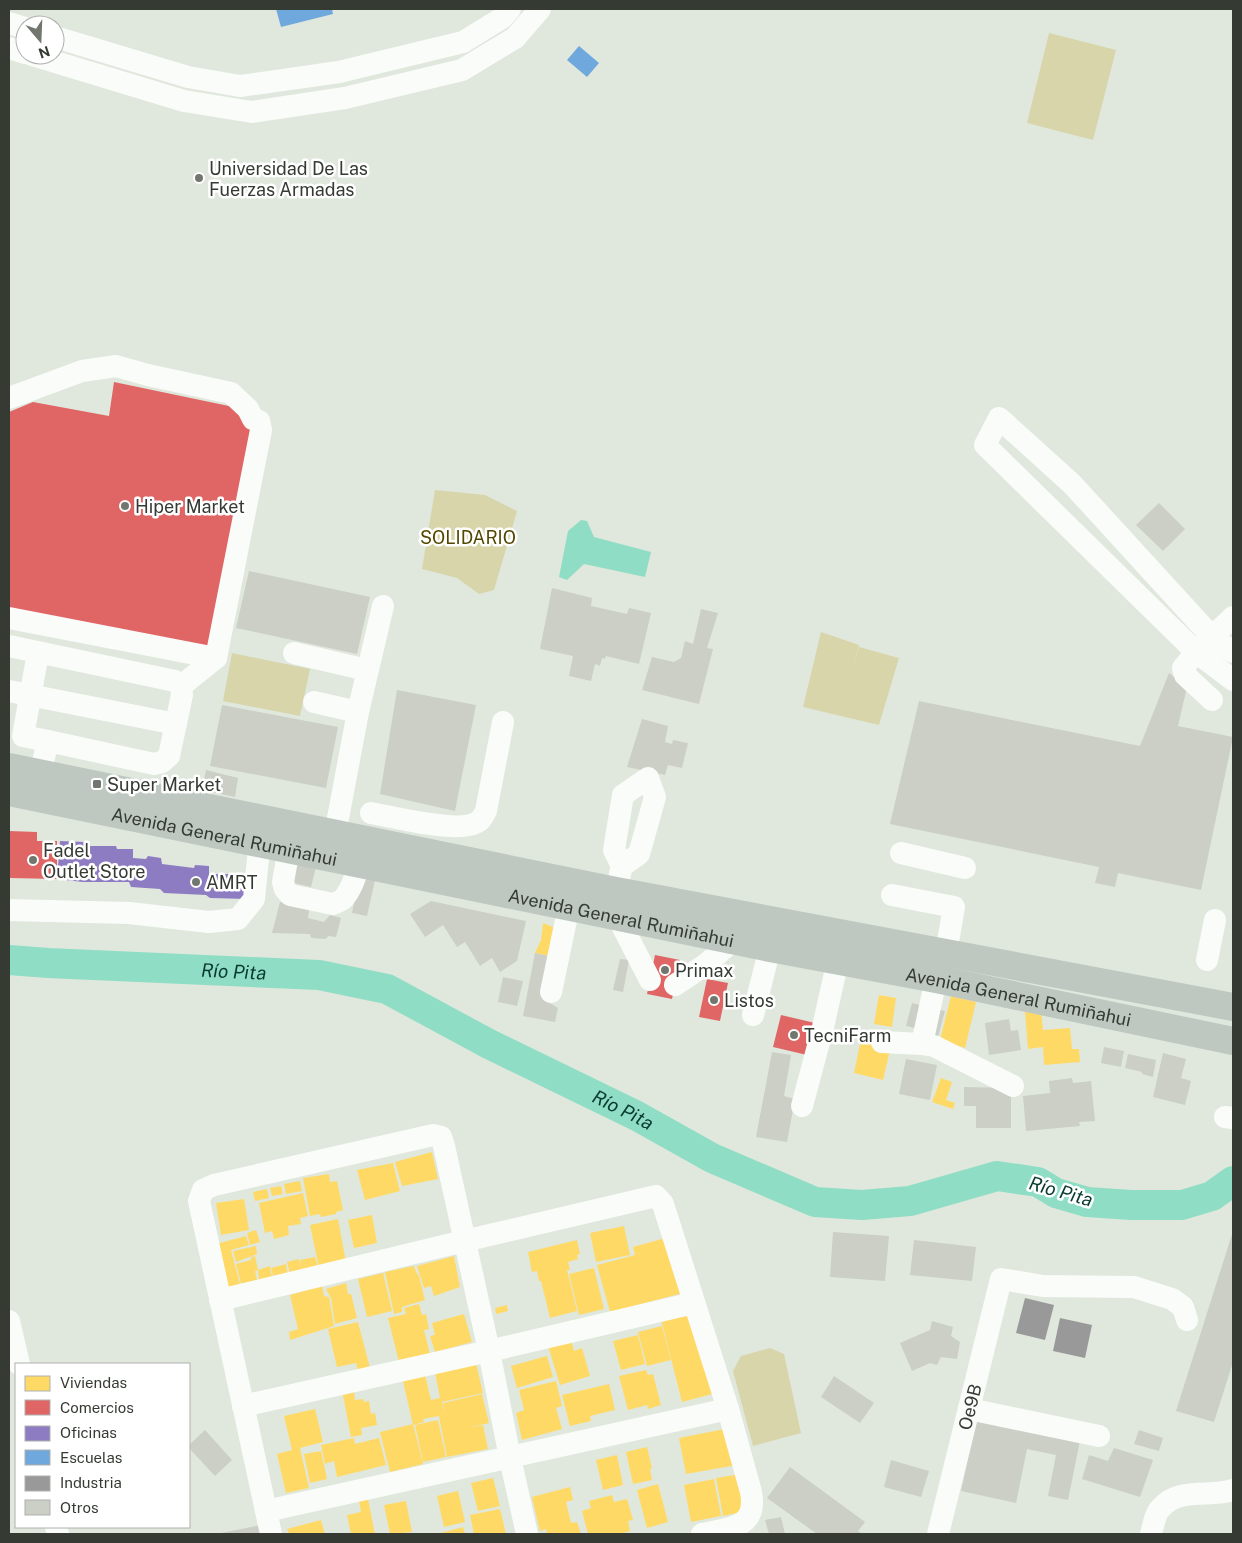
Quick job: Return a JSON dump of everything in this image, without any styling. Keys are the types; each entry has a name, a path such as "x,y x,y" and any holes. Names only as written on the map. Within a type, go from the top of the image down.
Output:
{"highway":[{"name":"Avenida General Rumiñahui","path":"10,776 40,774 619,891 1233,1007"},
{"name":"Avenida General Rumiñahui","path":"10,776 258,842 569,906 619,891 734,940 936,979 1233,1041"}],"street":[{"path":"65,40 188,77 240,86 339,72 463,42 502,18 510,9"},
{"path":"65,65 184,101 252,112 345,98 462,70 515,38 540,9"},
{"path":"339,72 345,98"},
{"path":"9,398 82,371 116,366 231,393 259,421 261,430 216,658 180,686"},
{"path":"1233,652 1204,644 985,444 999,418 1072,484 1204,644 1233,680"},
{"path":"335,834 358,712 383,606"},
{"path":"1212,700 1185,675 1183,668 1204,644 1233,617"},
{"path":"9,618 216,658"},
{"path":"9,646 175,681 180,686 182,695 169,756 162,762 154,764 16,735"},
{"path":"10,776 19,756 16,735 19,693 38,653"},
{"path":"294,653 367,670"},
{"path":"19,693 176,724"},
{"path":"314,702 358,712"},
{"path":"371,813 443,826 467,826 480,821 486,811 503,722"},
{"path":"40,774 48,741"},
{"path":"436,855 443,826"},
{"path":"9,910 129,913 209,922 238,919 254,899 258,842"},
{"path":"289,849 283,882 285,889 290,895 333,904 344,898 355,878 360,863"},
{"path":"901,853 965,868"},
{"path":"619,891 650,980"},
{"path":"892,895 954,908 946,953"},
{"path":"551,992 569,906"},
{"path":"1207,960 1215,920"},
{"path":"675,985 705,965 734,940"},
{"path":"753,1015 770,948"},
{"path":"802,1106 838,960"},
{"path":"922,1044 936,979"},
{"path":"882,1042 934,1046 1013,1086"},
{"path":"271,1534 199,1201 203,1190 214,1185 433,1135 441,1137 444,1146 527,1534"},
{"path":"220,1300 656,1196 663,1204 728,1409 754,1505 750,1516 744,1522 734,1527 702,1534"},
{"name":"Oe9B","path":"938,1534 1001,1279 1043,1286 1134,1287 1172,1298 1183,1307 1187,1320"},
{"path":"243,1406 694,1303"},
{"path":"9,1321 18,1363"},
{"path":"266,1511 728,1409"},
{"path":"969,1410 1099,1436"},
{"path":"1151,1534 1159,1510 1172,1498 1191,1493 1210,1494 1233,1490"}],"green space":[{"path":"1049,33 1116,50 1093,140 1027,123"},
{"name":"SOLIDARIO","path":"435,490 485,495 517,511 494,590 479,594 457,578 422,569"},
{"path":"821,632 859,645 852,671 859,647 899,658 879,725 803,707"},
{"path":"232,653 310,669 300,716 223,701"},
{"path":"770,1348 784,1354 801,1433 753,1446 733,1371 741,1356"}],"shaded area":[{"path":"581,520 587,521 594,537 651,552 645,577 584,564 567,580 559,577 568,531"}],"building: Viviendas":[{"path":"543,923 553,927 553,957 535,953 541,940"},
{"path":"879,995 896,998 892,1027 874,1024"},
{"path":"951,996 976,1002 965,1048 940,1040"},
{"path":"1041,1010 1043,1030 1070,1028 1072,1049 1079,1049 1080,1062 1044,1065 1043,1047 1028,1049 1025,1012"},
{"path":"861,1039 891,1046 883,1080 854,1073"},
{"path":"941,1078 952,1082 946,1100 955,1103 953,1109 932,1102"},
{"path":"432,1152 438,1179 402,1186 395,1162"},
{"path":"393,1163 400,1191 365,1200 357,1170"},
{"path":"329,1174 330,1182 337,1181 343,1210 336,1212 336,1214 321,1217 320,1214 310,1216 303,1178"},
{"path":"300,1181 302,1191 286,1194 284,1184"},
{"path":"281,1186 283,1194 272,1196 270,1188"},
{"path":"267,1189 269,1198 255,1201 253,1192"},
{"path":"303,1193 308,1216 300,1218 301,1224 288,1226 289,1235 274,1239 272,1231 265,1233 259,1203"},
{"path":"244,1199 249,1230 221,1235 216,1203"},
{"path":"372,1215 377,1243 354,1248 348,1220"},
{"path":"338,1219 346,1262 319,1268 310,1225"},
{"path":"624,1226 630,1255 596,1262 590,1233"},
{"path":"256,1230 260,1242 250,1245 247,1233"},
{"path":"246,1236 249,1245 231,1250 240,1284 228,1287 216,1244"},
{"path":"669,1237 687,1292 610,1312 597,1265 635,1255 633,1247"},
{"path":"577,1240 580,1254 577,1255 578,1259 568,1262 570,1270 567,1270 577,1311 550,1318 541,1281 539,1281 537,1271 532,1272 528,1252"},
{"path":"256,1246 257,1254 236,1262 233,1251"},
{"path":"255,1256 258,1270 255,1271 257,1280 241,1284 236,1264 251,1260 251,1257"},
{"path":"454,1256 460,1287 434,1296 431,1286 424,1288 417,1266"},
{"path":"315,1257 318,1267 290,1274 287,1262 299,1259 301,1268 300,1260"},
{"path":"286,1264 288,1276 274,1279 271,1268"},
{"path":"270,1266 272,1277 259,1280 258,1270"},
{"path":"414,1266 419,1276 425,1300 402,1307 402,1312 394,1314 385,1272"},
{"path":"594,1268 604,1309 579,1315 569,1274"},
{"path":"383,1273 392,1311 367,1317 358,1279"},
{"path":"346,1283 357,1318 335,1324 331,1298 326,1289"},
{"path":"322,1286 324,1296 329,1297 334,1326 290,1340 289,1332 298,1329 290,1295"},
{"path":"419,1304 422,1315 426,1314 429,1329 424,1330 430,1354 399,1362 388,1318 406,1314 404,1308"},
{"path":"507,1305 508,1311 496,1314 495,1308"},
{"path":"696,1310 716,1393 682,1402 661,1319"},
{"path":"464,1314 472,1342 435,1352 430,1336 435,1335 432,1323"},
{"path":"358,1322 370,1368 358,1371 356,1363 337,1367 328,1329"},
{"path":"662,1326 671,1360 647,1366 638,1332"},
{"path":"638,1335 645,1364 621,1370 613,1341"},
{"path":"571,1340 574,1351 582,1348 590,1376 560,1385 548,1346"},
{"path":"547,1356 553,1377 517,1388 511,1366"},
{"path":"476,1363 483,1393 442,1402 445,1415 443,1403 482,1394 489,1423 466,1428 483,1425 488,1449 447,1457 439,1416 423,1419 424,1422 413,1425 403,1381 425,1375 431,1400 440,1398 435,1372"},
{"path":"646,1370 648,1375 653,1374 661,1405 648,1409 647,1405 628,1410 619,1376"},
{"path":"556,1381 562,1406 556,1408 562,1429 522,1440 516,1413 524,1410 519,1390"},
{"path":"609,1384 615,1410 590,1416 591,1421 570,1426 562,1395"},
{"path":"354,1392 355,1400 363,1399 364,1402 369,1401 371,1414 375,1413 377,1425 361,1428 362,1435 351,1437 343,1395"},
{"path":"315,1409 323,1442 300,1448 309,1488 286,1493 277,1454 292,1450 284,1416"},
{"path":"438,1420 446,1457 423,1462 415,1425"},
{"path":"413,1424 423,1464 390,1472 380,1432"},
{"path":"730,1428 737,1465 686,1474 679,1438"},
{"path":"354,1438 355,1444 379,1438 386,1465 337,1477 334,1461 325,1464 321,1445"},
{"path":"647,1447 652,1468 650,1469 652,1480 633,1484 626,1452"},
{"path":"321,1451 327,1479 310,1483 304,1454"},
{"path":"617,1455 623,1485 603,1490 596,1460"},
{"path":"741,1474 747,1511 723,1516 716,1478"},
{"path":"493,1478 500,1506 478,1511 471,1483"},
{"path":"714,1479 721,1516 691,1522 684,1485"},
{"path":"658,1484 668,1522 647,1528 637,1490"},
{"path":"570,1487 573,1500 566,1502 571,1523 577,1522 581,1534 547,1534 546,1529 540,1531 532,1497"},
{"path":"458,1491 465,1522 444,1527 437,1496"},
{"path":"612,1495 614,1502 627,1499 633,1520 628,1521 630,1531 619,1534 588,1534 582,1511 591,1508 589,1501"},
{"path":"368,1499 375,1534 351,1534 347,1515 361,1512 359,1501"},
{"path":"406,1501 412,1532 390,1534 384,1505"},
{"path":"500,1509 506,1534 474,1534 470,1515"},
{"path":"321,1520 325,1534 289,1534 287,1529"},
{"path":"463,1527 465,1534 441,1533"}],"building: Comercios":[{"name":"Hiper Market","path":"114,382 248,410 256,427 212,656 9,614 9,412 33,402 109,416"},
{"name":"Fadel Outlet Store","path":"9,831 37,832 37,841 57,841 57,879 9,878"},
{"name":"Primax","path":"655,955 680,960 672,999 647,994"},
{"name":"Listos","path":"707,979 728,983 720,1021 699,1017"},
{"name":"TecniFarm","path":"781,1015 815,1023 807,1055 773,1047"}],"building: Oficinas":[{"path":"60,841 85,842 85,846 116,846 117,849 133,849 133,858 146,859 148,856 161,858 162,864 194,868 195,865 209,866 209,874 252,874 247,899 210,898 206,895 164,893 160,889 131,887 129,882 83,882 57,879"}],"building: Escuelas":[{"path":"276,9 332,9 333,14 281,27"},
{"path":"579,46 599,63 587,77 567,60"}],"building: Industria":[{"path":"1025,1298 1054,1305 1045,1340 1016,1333"},
{"path":"1060,1318 1092,1325 1085,1358 1053,1351"}],"building: Otros":[{"path":"1159,503 1185,529 1163,551 1136,525"},
{"path":"249,571 370,597 357,654 236,628"},
{"path":"552,588 592,598 591,606 627,614 629,608 651,613 639,664 606,656 605,659 602,658 600,666 595,664 591,681 569,676 573,656 540,649"},
{"path":"701,609 718,613 707,648 713,649 699,704 642,690 652,657 674,662 681,658 685,641 693,644"},
{"path":"1169,673 1187,687 1178,726 1233,737 1201,890 1118,873 1115,887 1095,883 1099,867 890,824 919,701 1140,746"},
{"path":"397,690 476,705 455,811 380,794"},
{"path":"222,705 338,727 326,788 210,766"},
{"path":"642,719 668,726 665,742 672,744 673,740 688,743 682,768 668,765 665,775 627,767"},
{"path":"206,770 238,778 235,797 202,790"},
{"path":"294,862 316,867 311,887 289,882"},
{"path":"359,876 375,880 367,916 352,913"},
{"path":"431,901 526,921 517,961 500,972 492,958 480,966 465,942 457,947 443,925 425,937 410,914"},
{"path":"280,902 309,910 308,918 324,922 330,915 341,918 336,937 329,936 325,939 311,938 310,934 272,933"},
{"path":"535,953 553,957 545,1000 558,1008 555,1022 523,1016"},
{"path":"620,959 629,960 623,992 613,990"},
{"path":"503,977 523,981 517,1006 498,1002"},
{"path":"912,1003 928,1007 923,1030 906,1026"},
{"path":"932,1008 945,1011 936,1044"},
{"path":"1009,1019 1011,1031 1018,1030 1021,1050 989,1055 985,1023"},
{"path":"1104,1047 1124,1051 1121,1067 1101,1063"},
{"path":"772,1052 791,1055 784,1096 795,1099 787,1142 756,1137"},
{"path":"1163,1053 1186,1059 1181,1078 1191,1081 1185,1105 1153,1097"},
{"path":"1128,1054 1156,1060 1153,1077 1125,1068"},
{"path":"906,1059 937,1065 930,1100 899,1094"},
{"path":"1072,1078 1073,1083 1091,1081 1095,1121 1079,1122 1080,1126 1026,1131 1023,1096 1050,1093 1049,1081"},
{"path":"964,1087 1011,1088 1011,1128 976,1128 976,1106 964,1106"},
{"path":"1233,1231 1233,1362 1214,1422 1176,1411"},
{"path":"833,1232 889,1236 885,1281 830,1277"},
{"path":"914,1240 976,1247 972,1281 910,1275"},
{"path":"932,1321 953,1327 951,1336 960,1342 957,1359 941,1357 937,1365 930,1363 912,1371 900,1343 930,1330"},
{"path":"834,1376 874,1403 860,1423 821,1397"},
{"path":"977,1419 1080,1441 1068,1500 1048,1496 1056,1455 1027,1449 1016,1503 961,1491"},
{"path":"205,1430 232,1460 215,1476 190,1449 190,1444"},
{"path":"1139,1430 1163,1438 1159,1451 1134,1444"},
{"path":"1114,1448 1153,1460 1140,1497 1082,1479 1089,1455 1108,1461"},
{"path":"891,1460 929,1471 921,1497 884,1487"},
{"path":"790,1467 865,1522 858,1531 863,1534 817,1534 767,1498"},
{"path":"781,1517 785,1534 769,1534 765,1520"},
{"path":"261,1525 263,1534 221,1534 221,1533"}],"waterway":[{"name":"Río Pita","path":"9,960 319,975 387,989 489,1044 637,1116 712,1158 815,1202 862,1205 910,1201 997,1176 1038,1182 1056,1193 1087,1202 1131,1205 1182,1205 1212,1196 1233,1181"}],"place":[{"name":"Universidad De Las Fuerzas Armadas","path":"199,178"},
{"name":"Hiper Market","path":"125,506"},
{"name":"Super Market","path":"97,784"},
{"name":"Fadel Outlet Store","path":"33,860"},
{"name":"AMRT","path":"196,882"},
{"name":"Primax","path":"665,970"},
{"name":"Listos","path":"714,1000"},
{"name":"TecniFarm","path":"794,1035"}]}
